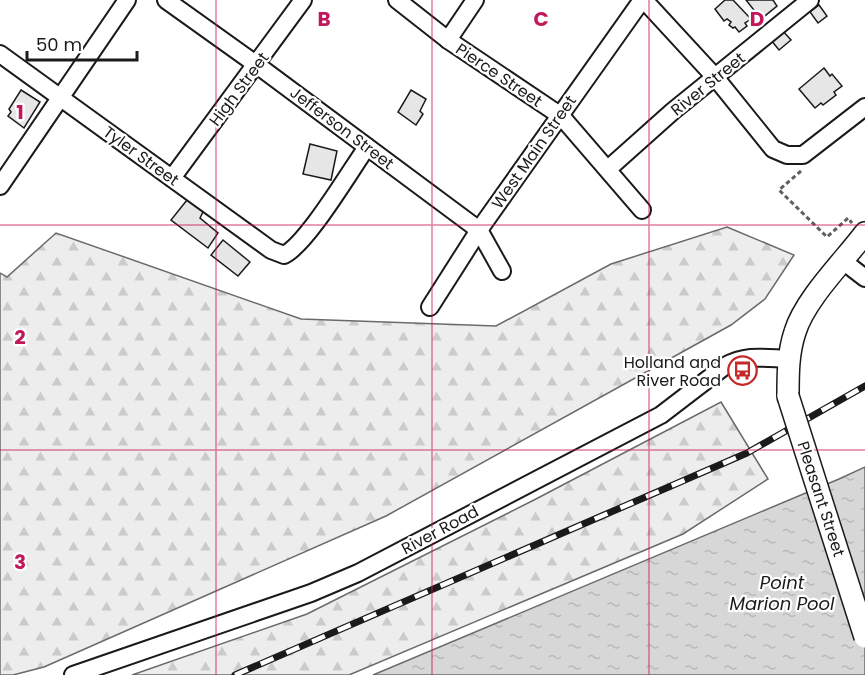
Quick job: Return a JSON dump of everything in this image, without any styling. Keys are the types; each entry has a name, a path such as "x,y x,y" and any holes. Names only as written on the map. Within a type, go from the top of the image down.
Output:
{"main road":[{"name":"Pleasant Street","path":"864,234 807,307 795,330 788,359 788,396 865,637"}],"street":[{"path":"0,186 127,0"},
{"name":"Jefferson Street","path":"166,0 479,230 502,271"},
{"name":"High Street","path":"172,178 303,0"},
{"name":"Pierce Street","path":"397,0 448,40 561,116 642,210"},
{"path":"448,40 475,0"},
{"path":"643,0 715,77 773,149 787,155 803,155 865,107"},
{"name":"West Main Street","path":"430,307 479,230 643,0"},
{"name":"River Street","path":"608,169 715,77 810,0"},
{"name":"Tyler Street","path":"0,54 272,250 284,255 291,252 307,234 368,147"},
{"path":"843,261 865,278"},
{"name":"River Road","path":"73,675 335,583 387,559 662,415 735,360 747,357 788,359"}],"path":[{"path":"803,155 810,164 779,190 826,237 848,218 864,234"}],"green space":[{"path":"727,227 794,255 765,299 731,325 386,516 44,667 13,675 0,675 0,273 7,277 56,233 301,319 496,326 611,264"},
{"path":"721,402 768,479 683,534 349,675 132,675 307,614 534,500"}],"water":[{"name":"Point Marion Pool","path":"865,467 865,675 373,675 839,479"}],"building":[{"path":"725,0 733,0 751,19 745,23 747,26 739,32 735,27 729,25 731,22 727,19 724,21 715,9"},
{"path":"746,0 773,0 777,6 761,19"},
{"path":"819,5 827,16 818,23 810,12"},
{"path":"782,30 791,40 779,50 771,40"},
{"path":"824,68 842,86 834,92 836,95 815,108 799,89"},
{"path":"21,90 40,102 24,128 8,116 11,112 9,109"},
{"path":"411,90 426,99 420,111 423,114 416,125 398,112"},
{"path":"310,144 337,151 331,180 303,174"},
{"path":"187,200 204,210 200,218 218,233 208,248 171,220"},
{"path":"223,240 250,262 238,276 211,255"}],"railway":[{"path":"235,675 747,453 865,386"}],"place":[{"name":"Holland and River Road","path":"742,371"}]}
